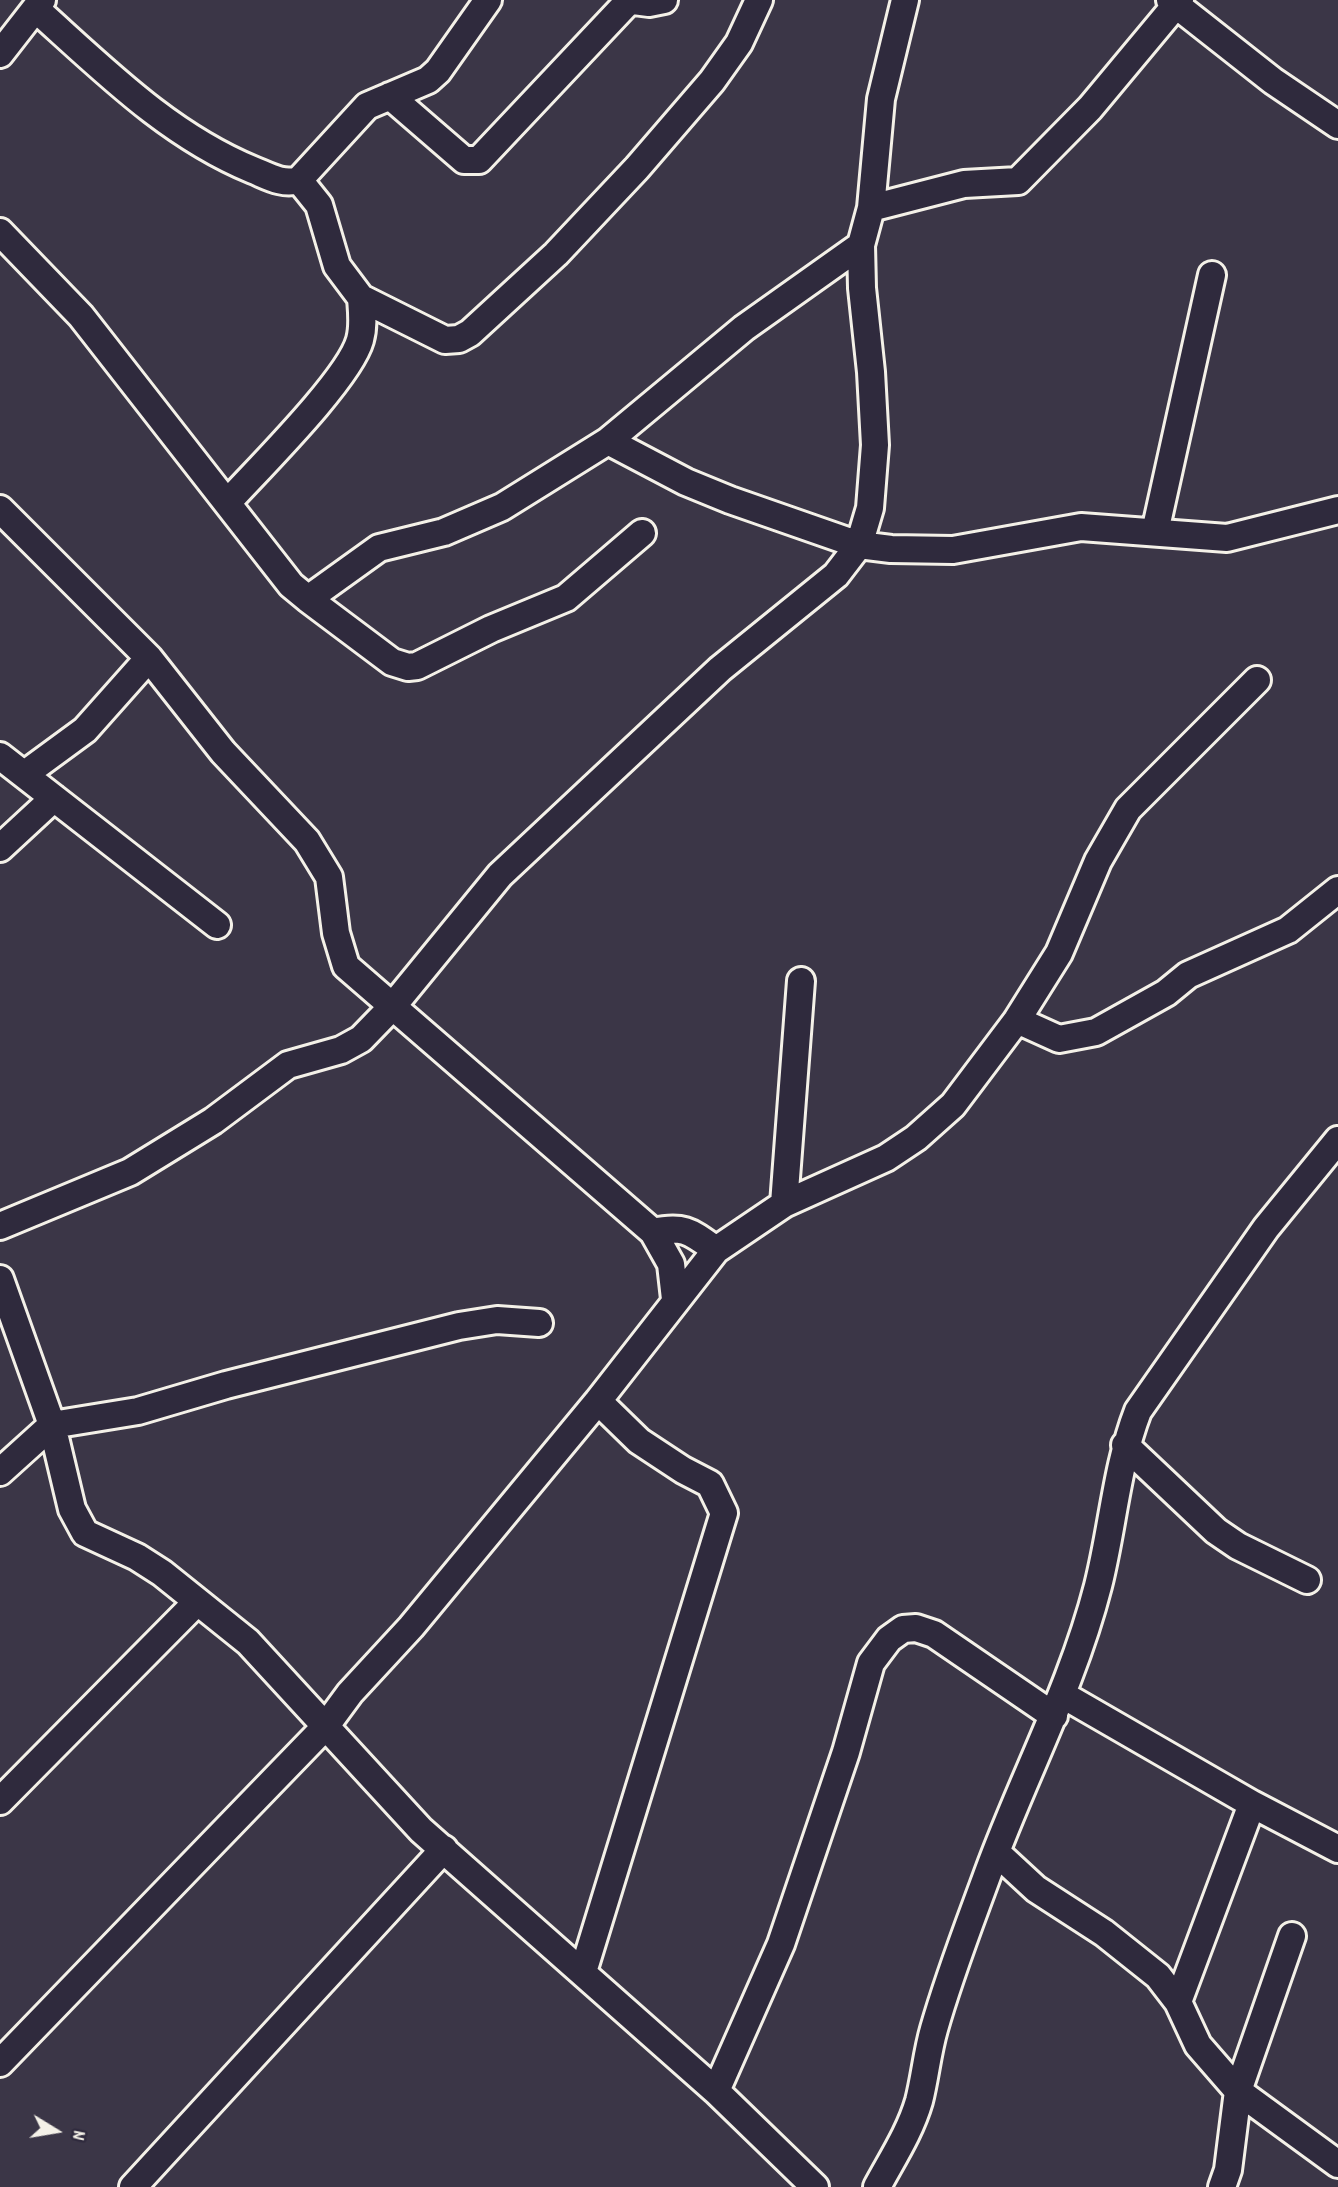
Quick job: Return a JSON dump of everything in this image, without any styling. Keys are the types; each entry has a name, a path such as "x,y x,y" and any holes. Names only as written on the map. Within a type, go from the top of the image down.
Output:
{"street":[{"path":"0,54 39,4 144,106 184,134 235,163 281,182 299,180 367,106 428,79 438,71 488,0"},
{"path":"390,96 464,160 479,160 627,1 664,0"},
{"path":"299,180 319,205 337,266 361,298 445,340 459,339 470,333 556,254 637,168 719,72 739,43 759,0"},
{"path":"0,1226 130,1172 164,1154 288,1065 341,1050 361,1039 392,1007 500,875 720,669 836,575 859,545 870,508 875,445 861,245 871,208 881,99 905,0"},
{"path":"871,208 964,184 1018,181 1090,107 1175,2 1273,81 1338,125"},
{"path":"0,232 81,316 229,502 291,585 392,662 408,667 417,666 491,629 566,598 642,533"},
{"path":"307,599 379,548 444,532 502,507 608,441 744,328 861,245"},
{"path":"1155,532 1212,275"},
{"path":"229,502 338,378 359,343 363,325 361,298"},
{"path":"608,441 686,482 859,545 916,551 953,550 1064,528 1242,537 1338,509"},
{"path":"0,509 149,659 223,752 307,841 329,877 335,933 346,966 653,1232 671,1264 675,1299"},
{"path":"25,774 85,730 149,659"},
{"path":"0,2063 325,1727 350,1693 411,1627 598,1401 675,1299 716,1250 784,1204 886,1157 916,1138 953,1105 1017,1020 1059,953 1098,861 1128,809 1257,680"},
{"path":"0,756 217,925"},
{"path":"0,848 54,798"},
{"path":"1017,1020 1059,1039 1096,1032 1166,993 1188,975 1288,930 1338,890"},
{"path":"784,1204 801,981"},
{"path":"877,2187 910,2127 919,2100 933,2030 996,1852 1059,1706 1098,1586 1125,1445 1138,1411 1199,1319 1266,1228 1338,1140"},
{"path":"653,1232 676,1228 687,1230 716,1250"},
{"path":"0,1279 52,1425 72,1509 85,1533 137,1557 248,1642 421,1830 716,2091 815,2187"},
{"path":"0,1472 52,1425 138,1412 226,1385 459,1326 497,1320 539,1323"},
{"path":"583,1972 724,1513 710,1484 639,1441 598,1401"},
{"path":"1125,1445 1216,1531 1238,1546 1307,1580"},
{"path":"4,1788 197,1602"},
{"path":"716,2091 781,1944 846,1752 871,1663 889,1639 903,1629 916,1628 934,1634 1059,1706 1338,1849"},
{"path":"1178,2002 1252,1804"},
{"path":"133,2187 444,1849"},
{"path":"996,1852 1036,1889 1104,1933 1158,1976 1178,2002 1198,2045 1238,2091 1338,2164"},
{"path":"1222,2187 1227,2170 1238,2091 1292,1936"}]}
